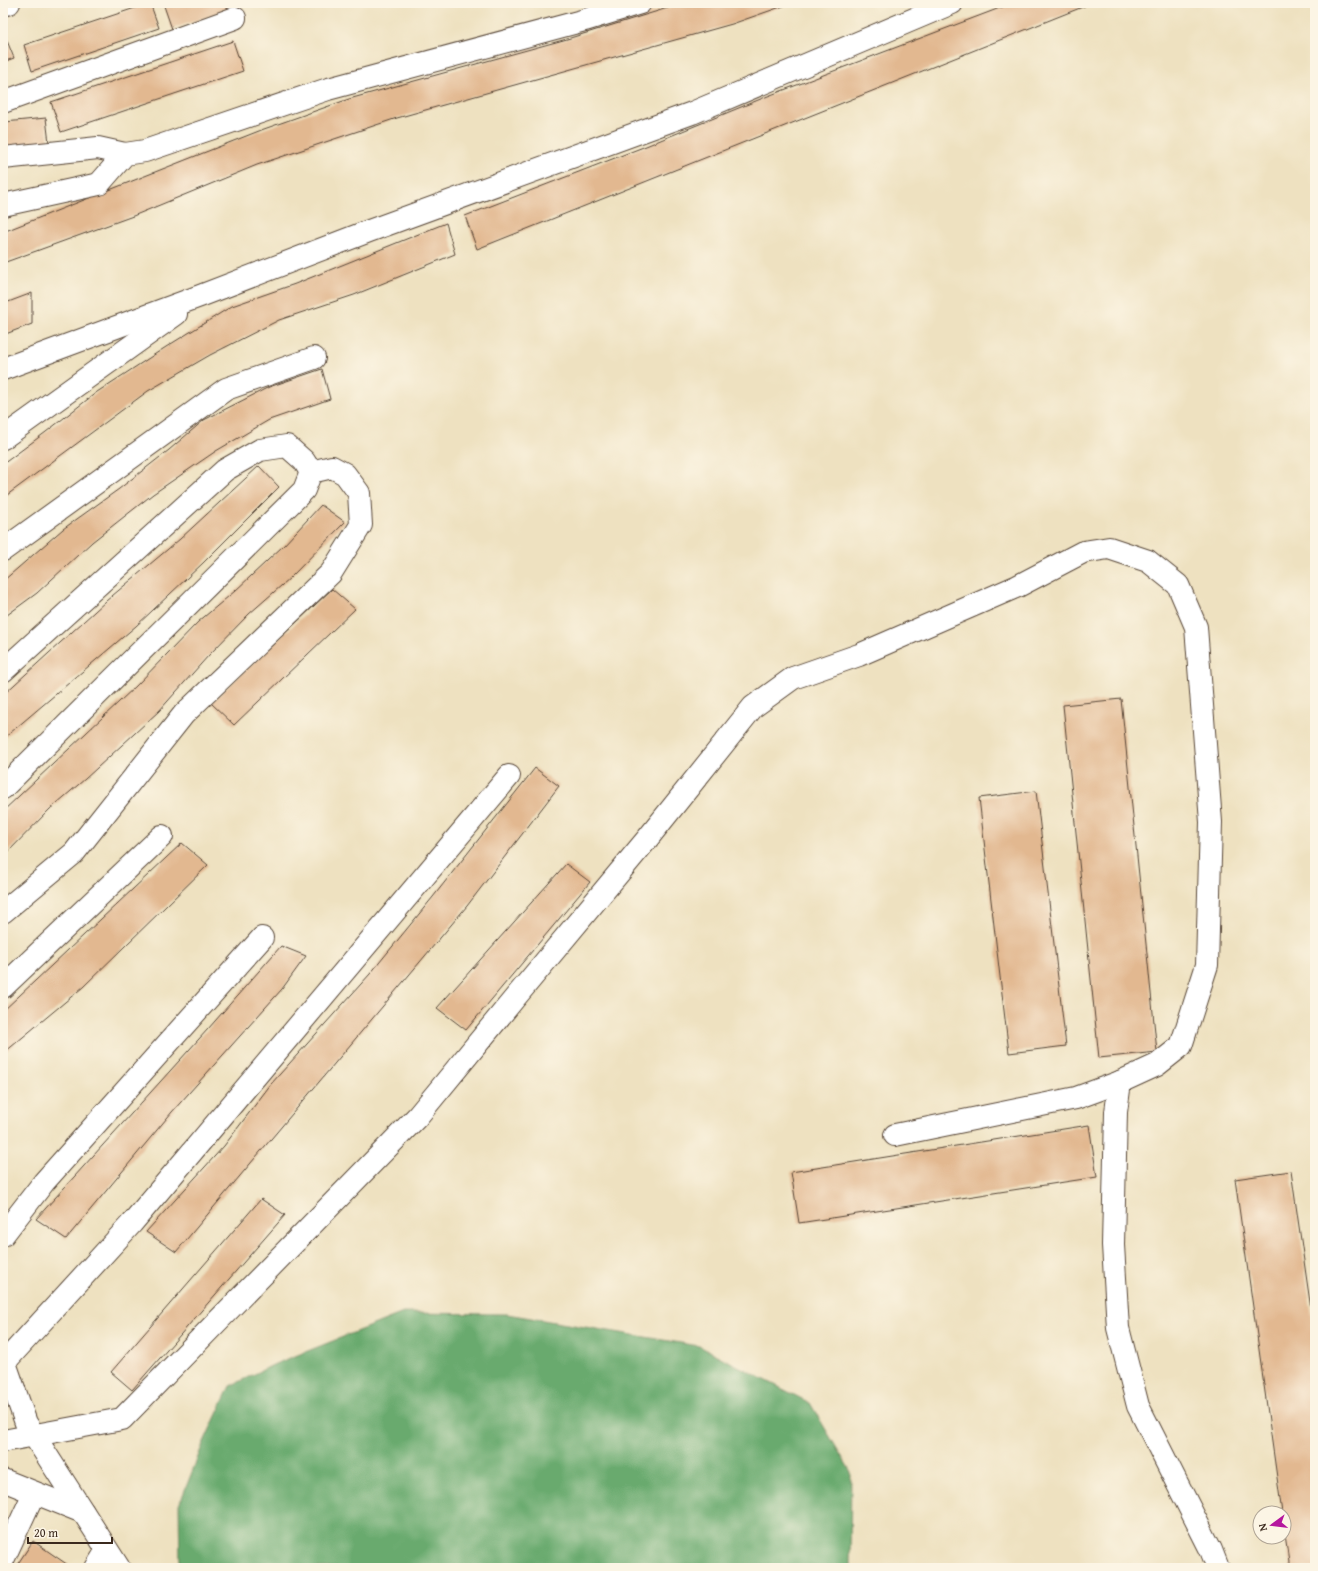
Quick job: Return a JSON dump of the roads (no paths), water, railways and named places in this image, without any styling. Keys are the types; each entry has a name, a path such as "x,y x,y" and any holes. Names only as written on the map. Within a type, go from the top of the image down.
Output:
{"street":[{"path":"3,5 9,3"},
{"path":"3,158 98,148 125,154 144,151 328,89 585,20 640,3"},
{"path":"3,370 369,231 692,112 952,3"},
{"path":"3,102 235,18"},
{"path":"3,205 99,184 125,154"},
{"path":"3,438 200,296"},
{"path":"3,550 226,389 314,358"},
{"path":"3,671 225,470 260,450 287,446 304,461 311,472"},
{"path":"3,912 74,853 184,714 331,572 361,525 359,493 346,474 332,467 311,472"},
{"path":"3,788 304,490 311,472"},
{"path":"3,1441 122,1419 417,1117 648,838 753,707 793,678 859,654 1018,586 1083,552 1109,548 1148,561 1178,585 1196,627 1212,822 1207,965 1180,1046 1157,1065 1120,1082 1076,1098 896,1135"},
{"path":"120,1568 26,1423 4,1361 132,1224 509,776"},
{"path":"3,987 162,836"},
{"path":"3,1235 44,1182 262,938"},
{"path":"1120,1082 1116,1112 1113,1245 1118,1328 1138,1406 1211,1550 1218,1568"},
{"path":"3,1480 84,1512"},
{"path":"3,1560 34,1493"},
{"path":"96,1568 108,1550"}]}
